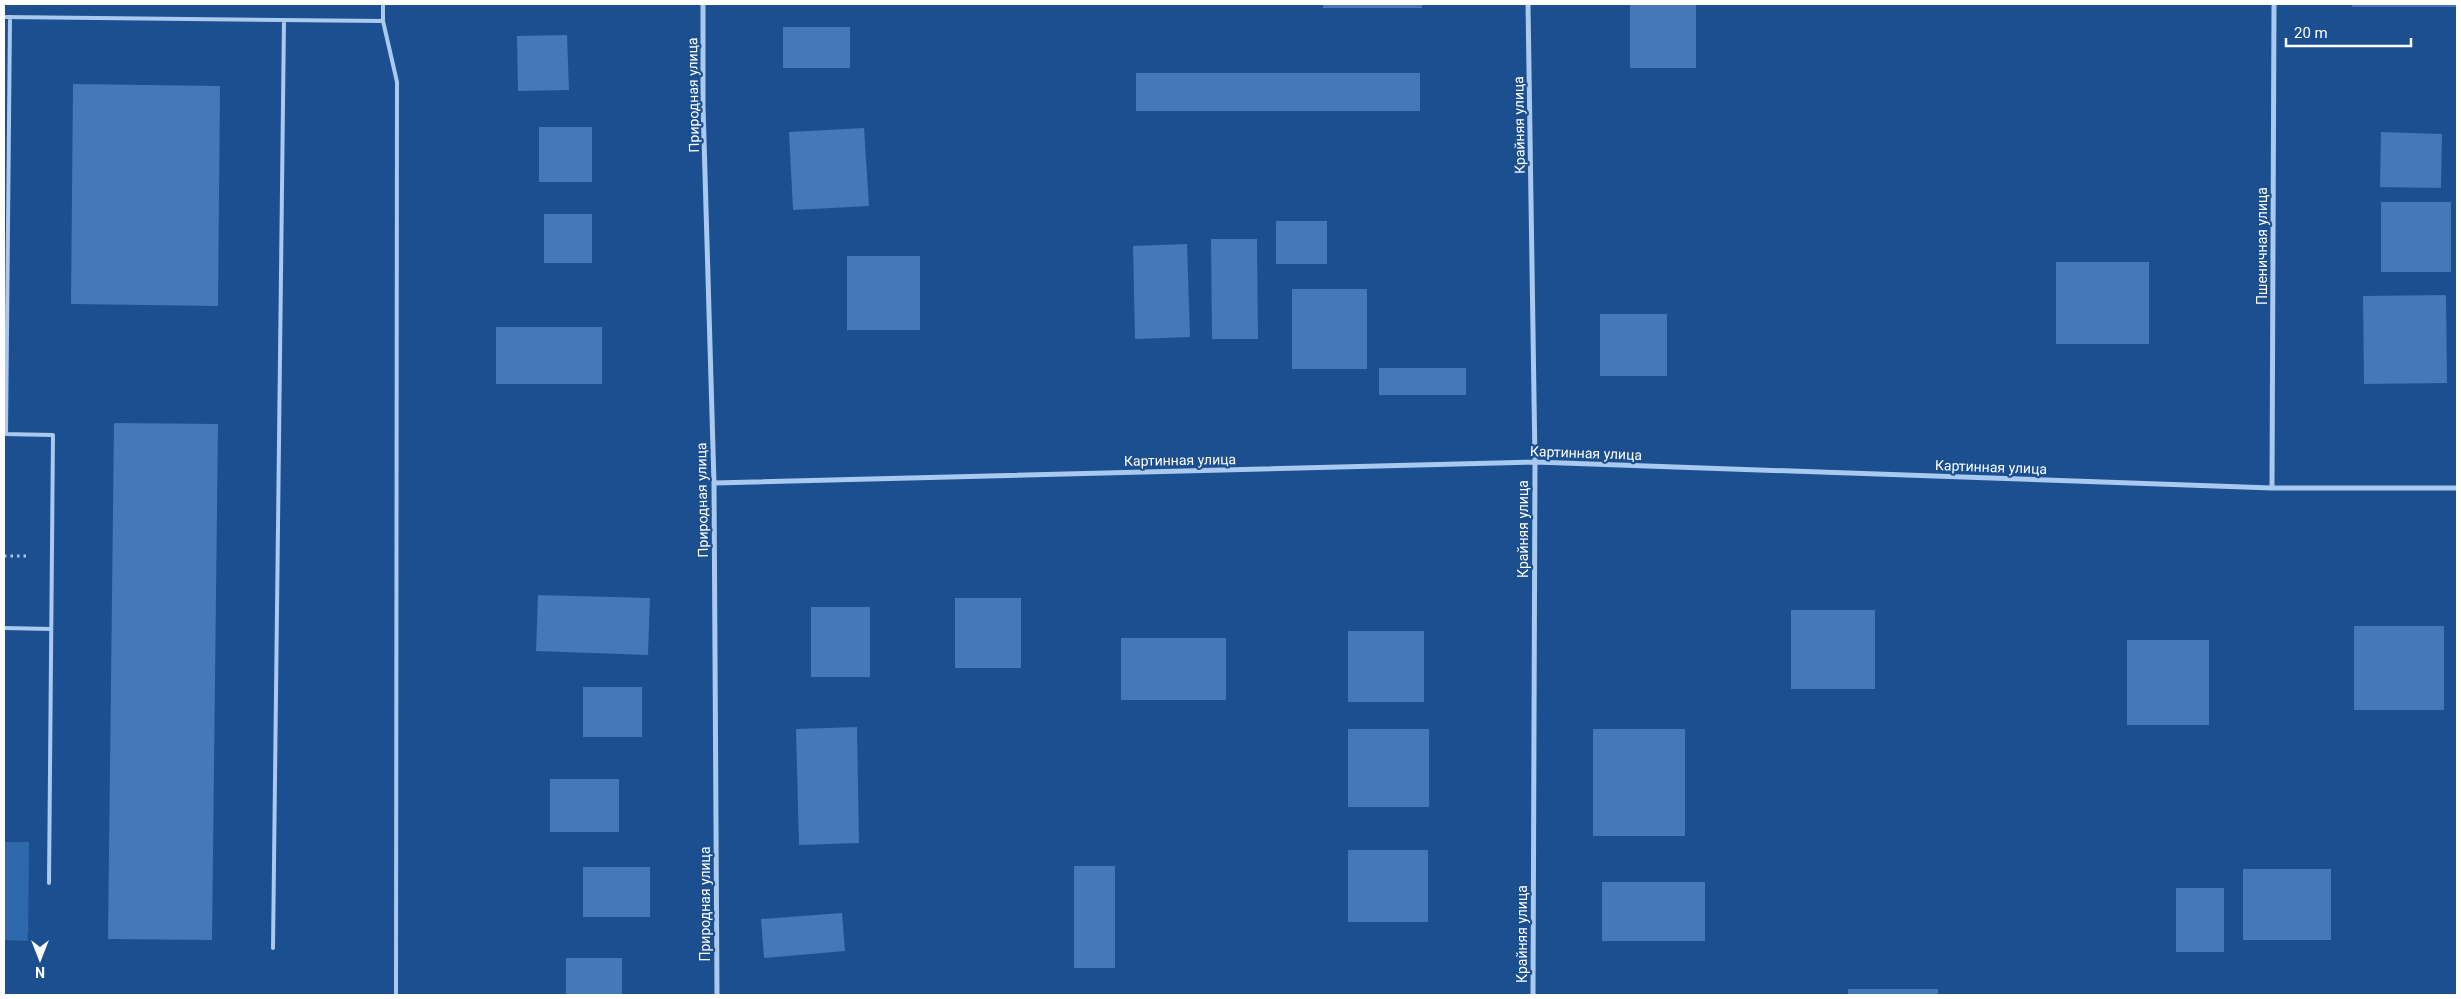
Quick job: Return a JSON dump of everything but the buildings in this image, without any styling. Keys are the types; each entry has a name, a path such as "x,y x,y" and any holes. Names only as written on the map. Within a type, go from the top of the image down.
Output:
{"street":[{"name":"Природная улица","path":"703,4 703,104 714,483 717,995"},
{"name":"Крайняя улица","path":"1528,4 1535,462 1533,995"},
{"name":"Пшеничная улица","path":"2272,488 2274,4"},
{"name":"Картинная улица","path":"714,483 1535,462 2272,488 2457,488"}],"lane":[{"path":"383,4 382,21 397,82 396,995"},
{"path":"4,17 382,21"},
{"path":"10,17 5,434 54,435 48,883"},
{"path":"273,948 284,20"},
{"path":"4,628 51,629"}],"shaded area":[{"path":"4,842 29,842 28,941 4,940"}]}
